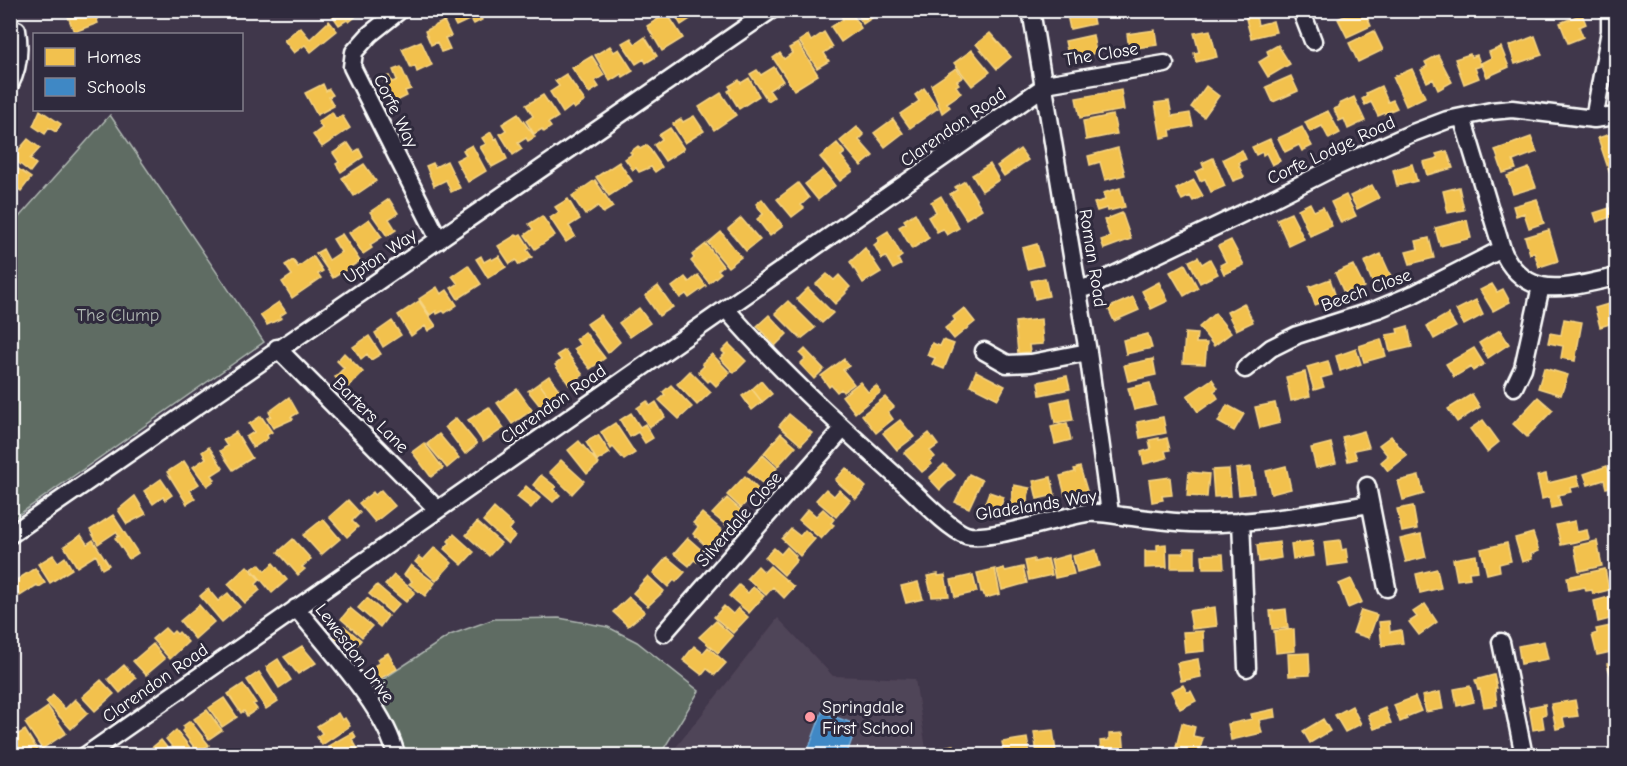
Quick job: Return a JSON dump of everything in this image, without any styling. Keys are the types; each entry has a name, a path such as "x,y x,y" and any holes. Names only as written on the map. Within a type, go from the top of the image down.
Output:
{"street":[{"name":"Corfe Way","path":"400,10 370,34 354,52 352,67 438,240"},
{"name":"Upton Way","path":"10,535 277,348 771,10"},
{"name":"Roman Road","path":"1031,10 1088,352 1110,513"},
{"path":"1301,10 1313,41"},
{"path":"1594,118 1610,31 1610,10"},
{"path":"10,84 15,75 20,48 17,30"},
{"name":"The Close","path":"1045,85 1165,64"},
{"name":"Clarendon Road","path":"85,756 1045,85"},
{"name":"Corfe Lodge Road","path":"1078,290 1091,286 1246,212 1327,171 1410,134 1462,117 1512,109 1594,118 1617,116"},
{"path":"1462,117 1506,261 1515,270 1541,286 1556,287 1617,277"},
{"name":"Beech Close","path":"1245,369 1271,348 1297,335 1378,309 1414,294 1502,249"},
{"path":"1514,387 1523,368 1541,286"},
{"name":"Gladelands Way","path":"726,309 763,352 843,429 953,527 967,535 987,536 1088,513 1110,513 1189,523 1305,515 1370,504"},
{"name":"Barters Lane","path":"277,348 437,509"},
{"path":"984,351 1007,364 1031,363 1088,352"},
{"name":"Silverdale Close","path":"664,633 843,429"},
{"path":"1367,486 1387,588"},
{"path":"1241,521 1246,668"},
{"name":"Lewesdon Drive","path":"296,608 373,705 395,747 396,756"},
{"path":"1501,642 1524,756"}],"shaded area":[{"name":"Springdale First School","path":"778,618 833,676 915,679 927,755 669,756"}],"green space":[{"name":"The Clump","path":"110,115 264,342 11,520 11,226"},
{"path":"559,618 608,627 637,642 699,691 660,755 407,756 406,750 379,702 368,689 450,635 494,619"}],"building: Homes":[{"path":"76,10 94,10 98,23 74,32 67,14"},
{"path":"337,10 364,10 349,22 347,20 339,25 332,15"},
{"path":"453,10 478,10 482,20 474,24 471,19 456,26 449,13"},
{"path":"672,10 704,10 681,25"},
{"path":"850,10 861,28 841,42 831,27 843,19 838,12"},
{"path":"854,10 882,10 882,11 863,24"},
{"path":"1072,10 1091,10 1094,24 1070,29 1067,15 1072,13"},
{"path":"1357,10 1364,10 1371,26 1347,37 1338,19"},
{"path":"1255,12 1258,25 1273,21 1276,32 1251,38 1245,15"},
{"path":"667,13 683,38 662,51 647,26"},
{"path":"1582,14 1586,24 1579,27 1583,37 1568,43 1560,23"},
{"path":"329,21 337,31 311,52 305,45 294,53 284,40 300,27 310,39"},
{"path":"444,21 451,36 445,38 450,49 441,52 437,42 431,45 425,31"},
{"path":"1155,30 1157,45 1129,49 1127,34"},
{"path":"1210,30 1217,57 1196,62 1194,53 1199,52 1194,33"},
{"path":"1374,31 1383,50 1358,62 1349,43"},
{"path":"824,32 833,47 824,53 829,61 817,68 799,41 808,35 811,41"},
{"path":"990,33 1011,57 997,69 976,44"},
{"path":"1093,35 1096,53 1069,59 1065,41"},
{"path":"1535,36 1542,55 1515,64 1509,46"},
{"path":"645,37 657,56 646,63 644,59 636,64 622,43 631,38 635,44"},
{"path":"421,41 432,65 417,72 415,66 411,68 402,49"},
{"path":"798,43 818,75 794,90 773,58 780,53 784,59 792,53 789,48"},
{"path":"1278,45 1290,64 1268,77 1259,62 1269,56 1267,51"},
{"path":"610,46 614,52 619,49 633,71 623,77 621,74 610,81 595,55"},
{"path":"1501,47 1509,67 1487,77 1481,63 1491,58 1489,52"},
{"path":"972,50 990,72 972,86 954,63"},
{"path":"1470,54 1471,57 1477,55 1481,66 1475,68 1479,78 1464,84 1455,59"},
{"path":"1438,55 1452,82 1438,90 1433,79 1427,82 1421,70 1427,66 1425,62"},
{"path":"592,56 604,75 595,81 599,87 589,93 572,68"},
{"path":"401,67 411,89 405,91 407,96 393,103 383,78 389,76 392,82 397,80 393,70"},
{"path":"774,67 783,81 769,90 774,97 768,101 750,74 757,70 761,75"},
{"path":"956,68 963,77 957,81 959,84 956,86 961,93 947,103 950,107 942,113 931,85"},
{"path":"1412,69 1425,97 1406,106 1393,77"},
{"path":"566,74 585,101 574,109 572,106 563,113 550,92 559,86 555,81"},
{"path":"1291,76 1298,91 1273,102 1266,87"},
{"path":"749,78 759,96 739,109 728,91 731,89 729,86 739,80 741,83"},
{"path":"323,84 326,91 329,89 333,95 329,97 334,106 317,115 305,93"},
{"path":"1206,86 1219,96 1204,117 1191,107"},
{"path":"1381,86 1388,102 1393,100 1397,108 1378,116 1371,102 1365,105 1362,99 1367,96 1366,93"},
{"path":"924,88 938,108 910,128 900,114 919,101 915,95"},
{"path":"1121,90 1124,110 1080,118 1076,98"},
{"path":"721,93 736,115 714,130 699,107"},
{"path":"543,95 558,117 548,123 551,127 544,132 542,129 534,134 526,121 533,116 526,105"},
{"path":"1354,97 1365,121 1348,129 1344,119 1339,121 1334,109"},
{"path":"1169,101 1172,116 1190,113 1193,126 1170,130 1171,136 1161,138 1155,103"},
{"path":"40,111 61,124 56,132 49,128 45,134 33,126"},
{"path":"1328,111 1340,133 1329,139 1322,126 1310,132 1305,122"},
{"path":"332,112 336,119 342,115 350,128 322,147 313,135 322,128 318,122"},
{"path":"518,114 535,137 528,141 526,138 518,143 522,149 513,155 500,134 506,130 502,124"},
{"path":"1113,115 1117,134 1086,140 1083,121"},
{"path":"694,116 704,131 685,143 673,124 681,119 683,122"},
{"path":"893,119 903,133 885,147 874,133"},
{"path":"857,127 864,135 859,140 873,156 861,166 840,141"},
{"path":"1302,127 1312,146 1302,151 1299,145 1285,152 1278,138"},
{"path":"670,128 684,149 665,161 654,145 662,139 659,135"},
{"path":"491,132 495,139 497,138 507,159 492,167 480,147 486,144 482,138"},
{"path":"1616,132 1616,175 1611,177 1598,138"},
{"path":"1531,137 1537,152 1513,161 1516,169 1503,173 1495,150"},
{"path":"28,139 40,148 30,159 36,164 30,172 12,158"},
{"path":"1270,139 1280,161 1272,165 1266,153 1256,155 1252,147"},
{"path":"348,143 354,152 359,149 363,157 341,172 336,164 339,162 333,153"},
{"path":"837,143 845,153 841,156 853,171 840,181 820,157"},
{"path":"472,145 486,171 468,182 456,160 466,155 463,150"},
{"path":"647,145 662,167 655,172 651,167 639,172 636,168 633,170 625,159 638,146 640,149"},
{"path":"1118,148 1125,175 1105,180 1100,162 1090,165 1088,156"},
{"path":"1020,149 1028,160 1004,176 997,166"},
{"path":"1242,150 1246,159 1239,162 1239,166 1244,177 1233,181 1223,159"},
{"path":"1447,151 1453,168 1427,175 1423,162 1438,158 1436,154"},
{"path":"1213,158 1225,186 1211,192 1205,179 1200,181 1196,172 1204,168 1202,163"},
{"path":"447,161 460,188 451,192 446,180 434,186 426,166 433,163 435,167"},
{"path":"619,162 632,181 609,196 596,177"},
{"path":"364,164 376,181 354,196 342,178"},
{"path":"990,164 999,180 982,191 972,175"},
{"path":"1412,164 1417,181 1397,186 1393,170"},
{"path":"13,165 31,178 21,191 10,184 10,168"},
{"path":"1529,168 1536,187 1513,194 1507,176"},
{"path":"823,170 835,186 818,200 805,184"},
{"path":"595,180 613,207 603,213 598,206 585,215 572,196"},
{"path":"1194,180 1203,196 1193,201 1190,196 1182,200 1176,189"},
{"path":"965,181 982,209 966,219 950,194 957,190 955,187"},
{"path":"798,183 809,198 801,205 804,208 792,217 777,199"},
{"path":"1372,185 1379,198 1357,209 1350,196"},
{"path":"1459,187 1464,210 1448,213 1443,191"},
{"path":"1120,188 1125,207 1097,211 1094,203 1105,200 1103,193"},
{"path":"1346,195 1356,216 1341,223 1331,202"},
{"path":"941,196 959,228 947,235 943,229 937,232 928,217 936,212 931,202"},
{"path":"389,199 398,213 389,219 396,230 387,236 370,212"},
{"path":"568,199 580,219 569,226 575,236 566,242 550,218 559,212 555,207"},
{"path":"762,199 783,226 770,236 757,219 763,214 756,204"},
{"path":"1537,199 1544,223 1529,228 1524,213 1516,216 1513,206"},
{"path":"1310,203 1314,211 1323,207 1332,226 1310,236 1298,209"},
{"path":"1616,206 1616,215 1597,222 1594,213"},
{"path":"915,213 929,238 912,249 899,227 906,223 904,220"},
{"path":"1122,213 1131,239 1104,249 1101,240 1110,237 1104,220"},
{"path":"1291,213 1304,239 1289,246 1277,219"},
{"path":"542,216 555,235 535,249 525,235 533,229 529,224"},
{"path":"741,218 760,240 746,251 728,229"},
{"path":"369,219 382,237 370,245 372,248 363,254 349,233"},
{"path":"1467,220 1471,238 1440,246 1435,228"},
{"path":"1549,230 1558,261 1539,267 1534,252 1530,254 1525,237"},
{"path":"888,231 902,256 898,259 901,265 893,269 886,257 882,259 874,245 879,241 877,238"},
{"path":"721,232 741,257 728,267 708,243"},
{"path":"342,234 360,261 333,278 316,253 323,249 329,260 341,252 333,239"},
{"path":"521,234 530,248 527,250 532,257 519,265 516,260 510,264 498,246"},
{"path":"1429,238 1434,258 1410,264 1406,252 1418,249 1416,241"},
{"path":"1231,240 1244,265 1224,274 1220,265 1226,262 1218,246"},
{"path":"706,244 723,266 718,270 721,273 709,283 691,261 694,258 692,255"},
{"path":"1037,244 1043,265 1027,269 1022,248"},
{"path":"865,248 881,272 863,283 850,262"},
{"path":"1381,254 1391,276 1373,284 1364,262"},
{"path":"313,256 323,271 318,274 321,278 292,298 282,282 292,275 285,265 293,260 298,267"},
{"path":"481,256 484,262 499,256 506,267 488,278 476,259"},
{"path":"1198,257 1202,264 1210,259 1218,274 1200,283 1189,261"},
{"path":"1185,264 1198,288 1184,296 1170,272"},
{"path":"468,265 481,284 458,299 451,288 458,284 452,276"},
{"path":"1353,265 1364,287 1351,294 1349,290 1344,293 1335,273"},
{"path":"827,274 834,280 839,275 850,287 835,304 816,284"},
{"path":"698,275 706,286 689,298 686,294 680,298 672,287 685,277 689,282"},
{"path":"1045,278 1049,296 1035,299 1031,281"},
{"path":"1330,279 1336,297 1315,305 1309,287"},
{"path":"1159,282 1168,301 1151,309 1142,291"},
{"path":"1492,284 1497,292 1503,289 1510,302 1493,311 1480,290"},
{"path":"658,286 673,307 659,316 645,296"},
{"path":"437,287 441,294 447,290 457,305 445,313 443,311 437,314 436,311 430,315 419,299"},
{"path":"808,288 833,313 822,323 797,299"},
{"path":"1133,297 1139,310 1114,321 1108,308"},
{"path":"1476,300 1483,315 1464,325 1456,310"},
{"path":"419,301 436,326 428,331 425,326 411,336 398,315"},
{"path":"788,301 815,328 801,339 775,313"},
{"path":"279,302 286,312 280,316 282,318 267,325 260,315"},
{"path":"1615,302 1616,322 1600,327 1595,308"},
{"path":"1244,303 1253,322 1236,330 1227,312"},
{"path":"639,308 650,323 630,337 619,323"},
{"path":"964,308 975,322 954,339 945,328"},
{"path":"1215,313 1231,333 1214,346 1199,327"},
{"path":"1448,314 1456,327 1434,339 1427,326"},
{"path":"600,315 620,342 608,353 587,324"},
{"path":"769,315 787,334 775,346 757,326"},
{"path":"1041,319 1043,344 1029,345 1030,352 1018,353 1015,322"},
{"path":"1564,319 1582,322 1575,361 1561,358 1563,346 1548,343 1550,333 1561,335"},
{"path":"392,321 401,335 383,347 375,333"},
{"path":"1408,326 1412,347 1390,352 1386,335 1398,333 1397,329"},
{"path":"1500,330 1509,344 1488,358 1479,343"},
{"path":"585,332 605,358 590,369 574,349 580,345 576,339"},
{"path":"1185,333 1197,334 1196,343 1207,343 1205,364 1183,363"},
{"path":"1148,334 1152,348 1126,354 1123,340"},
{"path":"369,336 381,354 371,360 367,354 361,359 353,347"},
{"path":"1381,339 1386,356 1364,362 1359,346"},
{"path":"943,340 954,344 944,369 932,364 935,358 927,355 932,343 940,346"},
{"path":"729,344 746,361 734,373 720,358 725,354 722,351"},
{"path":"1474,348 1484,364 1473,371 1471,367 1454,377 1446,364"},
{"path":"805,349 824,369 814,379 800,364 805,359 800,354"},
{"path":"1356,349 1361,364 1340,371 1336,356"},
{"path":"565,350 583,375 569,385 555,365 561,360 557,355"},
{"path":"344,353 363,372 346,389 335,377 344,368 337,361"},
{"path":"712,354 730,373 716,386 698,372 704,366 702,363"},
{"path":"844,359 849,366 843,370 854,384 843,392 841,389 837,392 831,385 829,387 821,376"},
{"path":"1153,359 1156,375 1128,381 1124,365"},
{"path":"1328,361 1332,375 1321,378 1324,387 1314,390 1307,367"},
{"path":"1544,368 1568,375 1561,395 1538,388"},
{"path":"690,371 711,392 697,405 677,384"},
{"path":"976,371 1005,386 998,399 970,385"},
{"path":"1305,372 1310,396 1291,401 1286,377"},
{"path":"549,376 560,391 550,398 539,383"},
{"path":"1067,376 1070,389 1040,395 1038,382"},
{"path":"1212,379 1218,388 1214,391 1218,398 1198,412 1187,396"},
{"path":"761,381 772,394 762,402 752,389"},
{"path":"860,382 868,392 876,386 881,392 855,413 842,396"},
{"path":"539,383 550,398 540,406 528,391"},
{"path":"1150,383 1156,405 1134,410 1128,388"},
{"path":"671,385 692,407 679,419 659,400 665,395 663,392"},
{"path":"517,389 532,410 512,424 497,403"},
{"path":"752,389 762,402 752,410 742,396"},
{"path":"1472,394 1480,407 1457,422 1448,409"},
{"path":"289,397 298,413 291,417 293,419 273,428 267,418 271,416 269,412"},
{"path":"885,397 894,407 888,412 893,419 876,433 862,415"},
{"path":"1538,397 1553,410 1527,437 1513,424"},
{"path":"1069,398 1073,420 1055,423 1051,402"},
{"path":"647,401 650,406 656,402 665,417 649,427 637,408"},
{"path":"1275,403 1280,423 1260,428 1255,407"},
{"path":"1227,405 1244,414 1234,431 1218,422"},
{"path":"489,407 504,428 483,442 468,420"},
{"path":"631,413 640,427 645,424 653,438 645,443 638,432 630,437 620,420"},
{"path":"789,414 812,433 801,445 779,426"},
{"path":"261,416 272,432 267,435 268,438 253,448 246,437 254,432 249,424"},
{"path":"1163,417 1166,433 1140,438 1137,422"},
{"path":"456,418 477,444 465,454 445,427"},
{"path":"900,420 914,437 897,450 883,433"},
{"path":"1483,420 1499,442 1487,452 1470,429"},
{"path":"615,423 635,453 624,460 613,447 611,449 601,432"},
{"path":"1067,423 1071,440 1055,444 1051,427"},
{"path":"1364,431 1369,447 1354,450 1357,459 1348,461 1342,437"},
{"path":"236,432 252,458 233,470 220,451 227,446 223,440"},
{"path":"781,433 796,446 778,466 764,453"},
{"path":"929,433 938,445 930,451 935,457 930,461 932,464 922,472 904,453"},
{"path":"439,434 459,458 447,468 427,444"},
{"path":"598,435 610,453 597,461 586,442"},
{"path":"1391,436 1407,456 1388,471 1381,462 1388,456 1379,445"},
{"path":"1159,438 1159,440 1167,438 1170,450 1165,451 1167,458 1144,464 1141,452 1151,449 1149,440"},
{"path":"579,441 599,464 587,474 568,450"},
{"path":"424,443 443,468 431,477 412,452"},
{"path":"1331,443 1336,463 1316,468 1311,448"},
{"path":"209,447 223,468 212,475 215,480 207,486 193,467 206,458 202,452"},
{"path":"763,455 777,468 763,484 748,471"},
{"path":"561,460 584,481 572,494 549,472"},
{"path":"184,461 199,484 190,490 195,499 187,504 167,472"},
{"path":"944,464 955,475 940,490 929,478"},
{"path":"1286,466 1291,489 1271,494 1266,471"},
{"path":"1607,466 1614,486 1606,488 1604,480 1588,485 1584,474"},
{"path":"1080,467 1088,494 1079,496 1078,492 1065,495 1060,476 1075,472 1074,469"},
{"path":"1251,467 1254,493 1239,495 1236,469"},
{"path":"846,468 866,487 856,499 835,480"},
{"path":"1229,469 1231,496 1214,497 1212,470"},
{"path":"1189,472 1209,474 1207,497 1187,496"},
{"path":"969,474 982,480 969,508 955,502"},
{"path":"1546,474 1548,483 1577,476 1580,486 1570,488 1571,492 1558,495 1561,506 1551,508 1549,497 1542,499 1537,476"},
{"path":"541,475 556,487 553,489 560,495 553,502 533,485"},
{"path":"745,476 758,489 741,508 727,495"},
{"path":"1419,476 1424,494 1403,500 1398,481"},
{"path":"1051,477 1055,495 1037,499 1033,481"},
{"path":"1170,477 1172,495 1162,496 1163,500 1152,502 1149,480"},
{"path":"161,479 172,495 165,500 163,497 153,504 144,491"},
{"path":"1014,485 1030,488 1025,510 1010,507"},
{"path":"526,486 540,498 531,508 517,497"},
{"path":"826,489 834,496 839,490 850,500 836,517 816,500"},
{"path":"381,490 395,506 375,522 359,503 373,492 375,495"},
{"path":"989,492 1004,497 997,517 982,511"},
{"path":"135,496 146,514 127,524 118,510"},
{"path":"727,498 743,512 727,526 712,514"},
{"path":"348,500 360,513 352,521 358,527 347,537 329,517"},
{"path":"1413,506 1417,529 1402,532 1397,509"},
{"path":"494,508 513,525 509,530 515,536 508,544 483,521"},
{"path":"808,509 816,516 823,509 834,519 831,523 834,525 821,539 799,520"},
{"path":"702,513 725,533 716,543 713,540 707,547 693,534 698,527 693,523"},
{"path":"113,515 138,553 129,559 115,538 119,536 116,532 98,544 90,530"},
{"path":"323,519 340,539 321,555 303,535"},
{"path":"1575,521 1577,532 1587,530 1589,539 1561,545 1556,525"},
{"path":"477,522 501,543 489,556 466,535"},
{"path":"791,529 800,536 805,530 815,539 800,556 782,539"},
{"path":"1533,533 1539,551 1531,554 1532,559 1522,562 1515,538"},
{"path":"454,534 474,552 462,565 444,549"},
{"path":"1421,534 1426,557 1406,562 1400,539"},
{"path":"81,535 87,544 93,540 109,565 102,569 96,555 77,567 64,546"},
{"path":"688,538 705,553 697,562 694,560 689,566 674,554"},
{"path":"293,539 311,559 302,567 305,569 298,575 278,552"},
{"path":"1340,540 1342,550 1346,549 1348,563 1327,566 1324,542"},
{"path":"1312,541 1314,556 1293,559 1291,544"},
{"path":"1597,541 1602,566 1579,571 1574,546"},
{"path":"1279,542 1281,558 1259,562 1257,545"},
{"path":"1507,543 1511,561 1499,564 1500,571 1487,574 1481,549"},
{"path":"1166,544 1167,567 1145,568 1145,551 1157,551 1157,545"},
{"path":"435,547 452,563 436,581 415,562 419,557 423,560"},
{"path":"787,547 797,560 784,575 765,557 774,548 781,554"},
{"path":"1184,548 1195,548 1195,568 1171,568 1171,553 1184,553"},
{"path":"1096,550 1100,566 1077,572 1073,556"},
{"path":"1223,554 1224,568 1203,568 1202,555"},
{"path":"53,555 58,562 65,557 72,569 50,583 38,564"},
{"path":"1069,555 1074,574 1055,578 1051,560"},
{"path":"1476,555 1478,571 1469,572 1470,578 1457,580 1453,559"},
{"path":"667,557 685,572 668,587 653,573"},
{"path":"1034,559 1034,562 1048,559 1052,575 1029,580 1025,561"},
{"path":"273,563 287,580 272,593 252,569 259,564 265,571"},
{"path":"411,565 435,583 425,596 409,584 412,581 404,575"},
{"path":"247,566 260,580 256,584 260,590 245,603 228,584"},
{"path":"758,566 764,572 770,566 794,587 784,598 773,587 766,595 747,578"},
{"path":"1023,567 1027,583 1002,590 997,570 1004,568 1005,571"},
{"path":"35,568 45,583 39,587 37,585 20,596 12,583"},
{"path":"995,569 1000,594 985,598 981,592 977,573"},
{"path":"1437,569 1441,588 1420,593 1416,574"},
{"path":"1605,569 1609,590 1593,594 1592,590 1586,591 1585,587 1569,590 1567,577"},
{"path":"938,574 938,576 945,575 949,596 932,597 927,576"},
{"path":"394,575 415,592 406,602 385,585"},
{"path":"973,575 977,592 955,597 951,580"},
{"path":"648,576 664,591 648,606 633,593"},
{"path":"1351,579 1362,602 1348,608 1339,584"},
{"path":"918,582 923,599 906,603 901,586"},
{"path":"377,585 399,604 391,613 369,594"},
{"path":"739,585 748,593 753,587 764,596 749,613 729,596"},
{"path":"208,589 218,601 228,593 240,607 222,622 200,596"},
{"path":"629,597 645,612 628,626 613,612"},
{"path":"1609,597 1614,618 1598,622 1594,601"},
{"path":"367,598 388,616 380,627 358,608"},
{"path":"1425,604 1437,622 1419,635 1409,622 1417,617 1413,612"},
{"path":"199,605 214,622 195,639 180,621"},
{"path":"724,606 733,614 738,608 748,617 733,633 714,617"},
{"path":"1215,607 1217,626 1192,629 1189,611"},
{"path":"350,608 372,626 362,637 341,619"},
{"path":"1286,609 1288,628 1272,629 1270,611"},
{"path":"1361,610 1377,615 1369,638 1353,633"},
{"path":"716,621 733,636 718,653 699,637"},
{"path":"1389,621 1390,632 1401,630 1403,643 1382,646 1379,622"},
{"path":"344,626 361,640 352,651 335,637"},
{"path":"1611,626 1616,651 1597,655 1592,635 1597,633 1596,629"},
{"path":"165,628 171,634 174,631 177,634 179,632 188,642 170,659 152,639"},
{"path":"1294,629 1295,651 1276,653 1274,631"},
{"path":"1203,631 1204,651 1185,653 1183,632"},
{"path":"1544,641 1548,659 1521,664 1518,646"},
{"path":"153,644 165,659 146,675 133,661"},
{"path":"302,646 316,663 298,674 284,657"},
{"path":"694,646 703,653 708,647 726,663 715,675 707,669 702,675 683,660"},
{"path":"388,653 397,669 376,681 369,669 379,663 377,659"},
{"path":"1309,653 1310,675 1289,676 1288,654"},
{"path":"278,659 291,680 279,688 266,667"},
{"path":"1198,659 1201,677 1181,681 1177,663"},
{"path":"1616,661 1616,685 1614,685 1607,664"},
{"path":"124,665 136,678 120,693 108,679"},
{"path":"259,672 278,701 266,709 247,680"},
{"path":"1494,675 1497,705 1484,707 1480,689 1478,690 1475,680"},
{"path":"101,680 114,694 95,711 82,697"},
{"path":"243,684 256,703 253,704 257,709 247,716 244,711 241,713 228,694"},
{"path":"1183,685 1187,692 1191,691 1196,701 1180,709 1171,691"},
{"path":"1470,686 1474,702 1457,706 1454,689"},
{"path":"1440,692 1443,709 1426,712 1422,696"},
{"path":"53,695 65,709 75,699 88,713 71,729 46,702"},
{"path":"1415,697 1421,711 1400,722 1394,705"},
{"path":"224,698 237,717 222,727 209,708"},
{"path":"1575,700 1578,716 1563,718 1565,727 1556,729 1551,704"},
{"path":"1545,704 1546,714 1542,715 1544,728 1533,730 1529,707"},
{"path":"1352,706 1361,724 1345,732 1335,715"},
{"path":"48,707 66,733 42,749 25,723"},
{"path":"1385,708 1391,723 1374,729 1368,715"},
{"path":"1275,709 1276,717 1259,720 1262,733 1231,740 1228,724 1252,719 1251,714"},
{"path":"207,710 222,730 209,739 194,719"},
{"path":"338,713 342,720 345,718 350,726 322,745 317,737 322,733 317,726"},
{"path":"1323,719 1330,731 1310,743 1303,731"},
{"path":"190,721 209,745 202,750 201,748 197,751 182,731 185,728 183,726"},
{"path":"1182,723 1195,727 1193,736 1203,738 1199,753 1176,747"},
{"path":"25,730 38,751 31,756 28,753 23,756 10,756 10,746 18,741 15,736"},
{"path":"176,730 193,751 188,756 180,756 166,739"},
{"path":"1053,730 1056,752 1037,755 1034,732"},
{"path":"353,732 356,737 352,739 359,751 350,756 333,756 328,746"},
{"path":"1123,733 1125,756 1101,756 1100,741 1109,740 1109,734"},
{"path":"1027,738 1030,755 1005,756 1002,742"},
{"path":"161,740 172,756 151,756 148,751"},
{"path":"953,745 954,756 936,756 936,752 944,750 943,747"}],"building: Schools":[{"path":"822,712 857,725 846,756 806,756"}],"place":[{"name":"Springdale First School","path":"810,717"}]}
